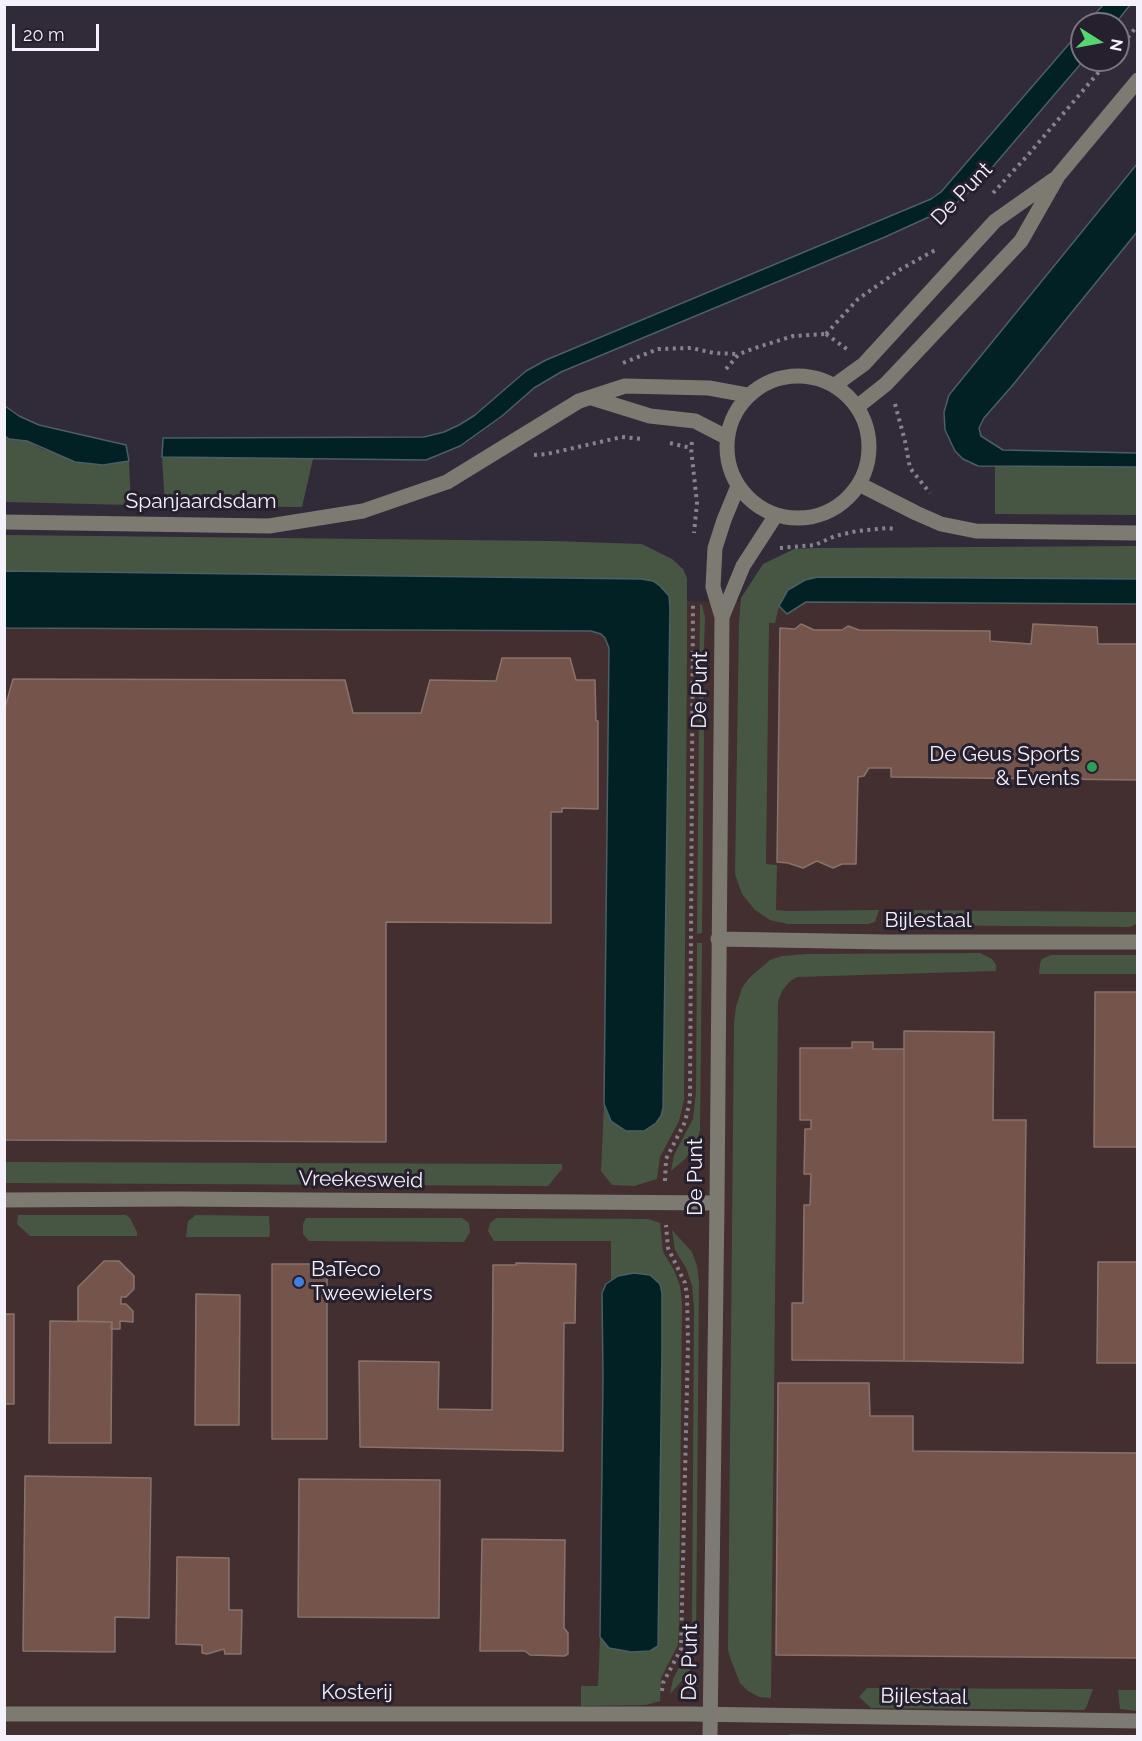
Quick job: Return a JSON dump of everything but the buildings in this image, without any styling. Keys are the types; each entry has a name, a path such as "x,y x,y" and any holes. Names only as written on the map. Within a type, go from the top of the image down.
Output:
{"street":[{"name":"De Punt","path":"857,407 886,384 1021,241 1058,176 1137,81"},
{"name":"De Punt","path":"835,385 864,364 994,220 1058,176"},
{"path":"805,375 835,385 857,407 868,432 868,459 859,484 841,504 817,516 791,518 776,515 738,486 731,473 726,455 726,437 734,414 747,395 774,379 805,375"},
{"name":"Spanjaardsdam","path":"4,522 269,526 363,512 447,482 579,401 626,386 709,388 747,395"},
{"path":"592,398 650,416 695,421 726,437"},
{"path":"859,484 941,524 976,531 1137,533"},
{"name":"De Punt","path":"710,1737 722,617 713,586 715,548 723,520 738,486"},
{"name":"De Punt","path":"722,617 743,566 776,515"},
{"name":"Bijlestaal","path":"718,939 1137,942"},
{"name":"Vreekesweid","path":"4,1200 717,1203"},
{"name":"Kosterij","path":"4,1714 710,1715"},
{"name":"Bijlestaal","path":"710,1715 1137,1721"}],"path":[{"name":"De Punt","path":"991,195 1029,155 1098,72"},
{"name":"De Punt","path":"826,334 858,299 942,245"},
{"path":"615,367 658,349 691,348 714,353 739,354 792,336 826,334 850,352"},
{"path":"724,372 739,354"},
{"path":"892,399 905,441 910,468 930,494"},
{"path":"693,434 691,448 697,503"},
{"path":"492,456 547,454 622,437 645,440"},
{"path":"668,442 691,448"},
{"path":"775,548 815,545 857,531 887,528 905,530"},
{"name":"De Punt","path":"665,1173 666,1159 685,1122 690,1100 692,630"},
{"name":"De Punt","path":"662,1694 663,1683 681,1649 688,1343 685,1283 668,1248 667,1237"}],"shaded area":[{"path":"1103,4 1130,5 1124,12 1097,12"},
{"path":"1070,43 1070,72 1074,72 978,184 953,206 885,237 561,372 534,388 502,416 460,446 426,460 162,457 163,438 424,437 444,432 475,415 526,371 546,360 931,199 941,192"},
{"path":"1137,164 1137,232 984,418 979,428 981,436 1003,450 1137,453 1137,467 978,466 963,459 955,451 945,430 944,412 949,395"},
{"path":"5,406 19,416 39,425 126,445 129,461 103,465 75,462 27,441 9,439 5,436"},
{"path":"5,436 9,439 27,441 42,449 103,465 129,461 131,505 5,502"},
{"path":"162,457 313,459 302,507 165,506"},
{"path":"995,466 1137,467 1137,515 995,514"},
{"path":"5,535 642,544 672,559 683,569 687,578 684,1100 679,1121 660,1157 657,1179 634,1186 612,1185 601,1171 604,1104 611,1121 663,1108 669,596 653,581 641,579 5,571"},
{"path":"1137,546 1137,585 818,577 779,606 775,623 769,623 766,864 777,865 776,910 879,910 875,922 868,924 788,924 770,920 755,910 742,894 735,874 739,623 741,598 763,564 794,549"},
{"path":"5,571 641,579 653,581 660,586 669,596 670,608 663,1108 656,1123 644,1131 626,1131 611,1121 604,1104 609,648 601,634 591,631 5,628"},
{"path":"818,577 1137,579 1137,604 806,602 787,614 779,606 788,590 805,580"},
{"path":"5,597 1137,604 1137,1736 5,1736"},
{"path":"700,604 705,617 704,739 702,933 697,934"},
{"path":"893,910 1137,912 1138,921 1129,927 907,925 897,921"},
{"path":"697,943 702,943 700,1130 697,1141 685,1159 671,1171 674,1155 693,1119 696,1092"},
{"path":"980,953 992,959 996,965 996,971 797,977 789,982 782,991 778,1002 771,1698 759,1697 740,1683 728,1650 734,1022 736,1007 742,988 749,978 770,960 782,956"},
{"path":"1051,955 1137,955 1137,974 1039,974 1042,959"},
{"path":"5,1162 562,1164 562,1169 548,1186 5,1183"},
{"path":"18,1215 126,1215 130,1218 137,1236 30,1236 17,1224"},
{"path":"196,1215 269,1216 269,1237 186,1237 188,1221"},
{"path":"306,1218 462,1218 469,1223 470,1232 464,1242 309,1241 303,1234 303,1224"},
{"path":"496,1218 648,1219 660,1223 663,1252 680,1286 682,1303 678,1645 661,1678 660,1701 646,1705 581,1706 581,1686 598,1686 600,1637 609,1648 658,1645 662,1351 660,1284 618,1276 611,1281 611,1241 494,1241 488,1231 490,1223"},
{"path":"672,1230 692,1252 699,1281 696,1646 689,1673 670,1694 673,1679 689,1649 692,1629 694,1308 692,1285 686,1268 675,1250"},
{"path":"634,1273 650,1275 660,1284 662,1351 658,1646 650,1651 631,1652 609,1648 600,1637 602,1293 606,1284 618,1276"},
{"path":"867,1688 1093,1689 1084,1710 871,1708 859,1697"},
{"path":"1118,1690 1137,1690 1137,1711 1120,1709"},
{"path":"791,1734 914,1736 784,1736"}],"place":[{"name":"De Geus Sports & Events","path":"1092,767"},
{"name":"BaTeco Tweewielers","path":"299,1282"}]}
